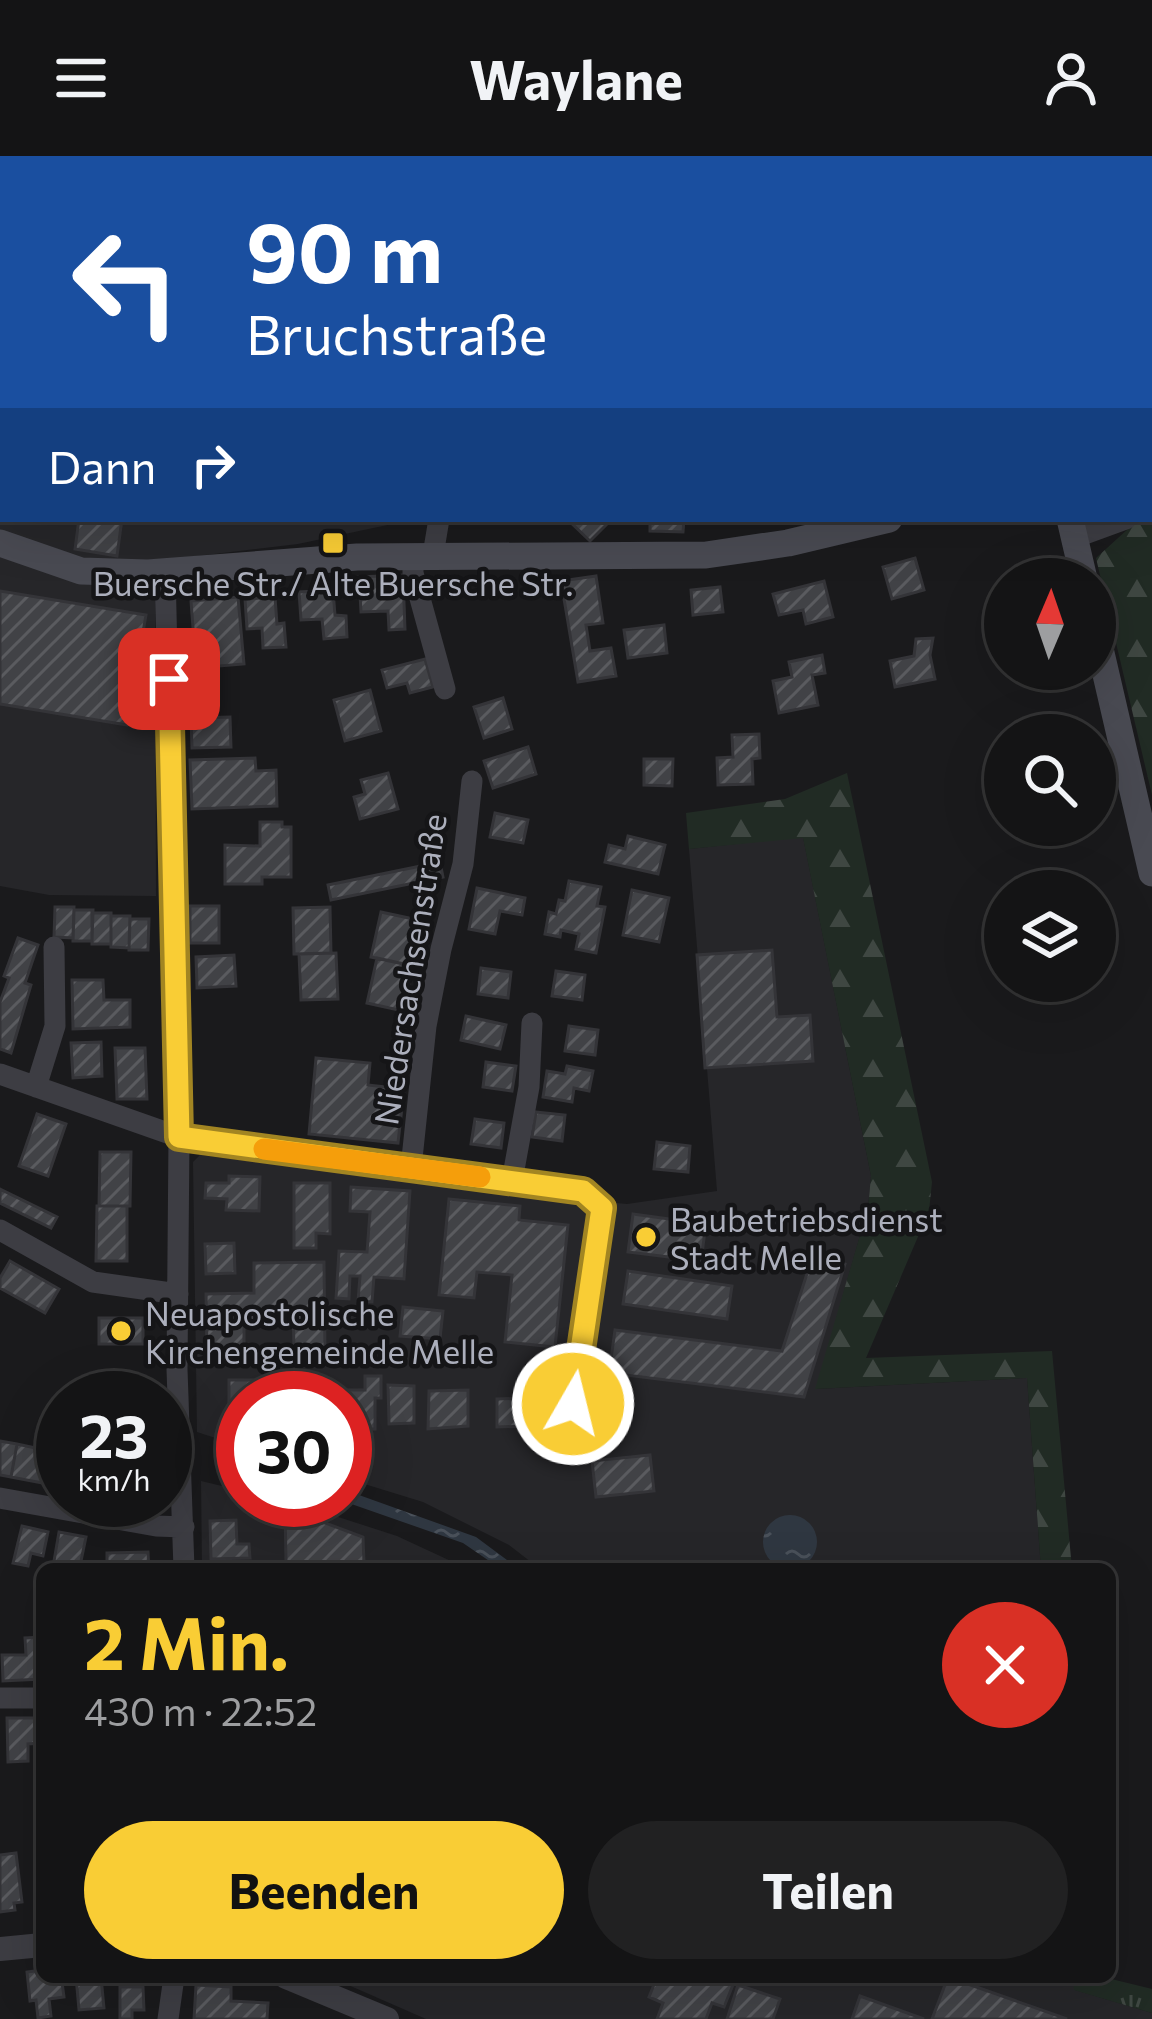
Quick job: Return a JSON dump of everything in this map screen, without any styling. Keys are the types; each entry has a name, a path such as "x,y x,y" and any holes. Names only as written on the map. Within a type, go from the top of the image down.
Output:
{"main road":[{"path":"0,543 81,571 165,572 423,555 735,553 879,522"},
{"path":"1072,528 1079,558"},
{"path":"1110,690 1152,873"}],"street":[{"path":"438,522 413,573 445,689"},
{"path":"1072,528 1108,522"},
{"path":"165,572 179,1137 179,1371"},
{"name":"Niedersachsenstraße","path":"411,1168 427,1026 464,864 472,781"},
{"path":"36,1087 55,1025 54,947"},
{"path":"512,1181 529,1087 532,1023"},
{"path":"0,1074 179,1137 583,1191 602,1208 573,1404"},
{"path":"0,1230 93,1282 178,1294"},
{"path":"0,1498 36,1504"},
{"path":"184,1527 184,1563"},
{"path":"0,1698 36,1698"},
{"path":"0,1949 36,1946"},
{"path":"168,2019 173,1983"},
{"path":"301,1983 388,2019"}],"shaded area":[{"path":"0,522 394,522 298,544 155,561 156,896 49,895 0,886"},
{"path":"803,837 871,1176 868,1208 816,1389 1027,1378 1041,1563 532,1563 509,1545 423,1502 372,1486 372,1371 216,1371 216,1438 197,1432 193,1162 200,1155 627,1204 717,1191 689,849"},
{"path":"201,1481 216,1485 216,1527 369,1527 455,1563 202,1563"},
{"path":"344,1983 1073,1983 1075,1990 1152,2013 1152,2019 426,2019"}],"green space":[{"path":"1136,522 1152,522 1152,795 1116,643 1116,558 1096,558"},
{"path":"847,773 932,1182 929,1211 866,1358 1052,1351 1071,1563 1041,1563 1027,1378 815,1389 868,1208 871,1176 803,838 689,849 686,813 785,799"},
{"path":"1116,1980 1152,1989 1152,2013 1074,1990 1073,1983"}],"water":[{"path":"372,1500 476,1537 511,1563 492,1563 463,1543 372,1511"},
{"path":"780,1517 800,1517 815,1532 815,1552 806,1563 774,1563 765,1552 765,1532"}],"building":[{"path":"79,522 122,522 117,556 75,549"},
{"path":"570,522 609,522 590,541"},
{"path":"650,522 684,522 683,532 650,531"},
{"path":"915,558 924,590 892,599 883,567"},
{"path":"403,575 405,629 389,630 388,611 361,612 359,577"},
{"path":"596,576 603,623 586,625 590,651 611,648 616,676 578,682 561,581"},
{"path":"824,581 833,617 806,624 803,610 779,615 773,594"},
{"path":"720,587 723,612 693,615 691,590"},
{"path":"333,590 335,615 346,616 347,637 324,639 322,619 301,620 299,592"},
{"path":"0,591 146,615 127,725 0,704"},
{"path":"238,597 244,664 196,668 191,601"},
{"path":"275,597 277,624 284,623 286,647 263,648 262,628 247,629 245,599"},
{"path":"664,625 667,653 628,658 624,630"},
{"path":"933,638 930,655 935,679 895,687 890,661 914,656 916,639"},
{"path":"822,655 825,673 812,675 818,705 779,713 773,681 792,677 789,662"},
{"path":"425,659 433,687 410,693 407,683 387,688 382,670"},
{"path":"370,690 381,731 345,741 334,700"},
{"path":"503,698 512,729 484,738 474,707"},
{"path":"230,717 231,747 192,748 191,718"},
{"path":"759,734 760,758 752,759 753,784 718,785 717,758 733,757 732,735"},
{"path":"528,747 536,774 493,788 484,761"},
{"path":"255,758 256,771 276,770 277,806 192,809 190,760"},
{"path":"644,759 673,759 672,786 644,785"},
{"path":"388,773 398,809 360,819 354,797 365,794 361,780"},
{"path":"495,813 528,820 523,843 490,837"},
{"path":"260,822 291,827 291,877 262,877 262,884 225,884 225,845 260,846"},
{"path":"628,836 665,845 658,874 605,862 609,845 625,849"},
{"path":"440,862 443,877 331,900 328,885"},
{"path":"569,881 601,887 597,906 605,907 596,953 576,949 579,934 561,930 560,937 545,934 549,912 556,914 559,900 565,901"},
{"path":"477,888 525,898 522,915 500,911 495,934 469,929"},
{"path":"632,890 669,898 659,942 623,935"},
{"path":"190,906 219,906 219,943 190,943"},
{"path":"55,907 74,907 73,938 54,937"},
{"path":"330,907 331,953 294,954 293,908"},
{"path":"74,910 93,910 92,941 73,941"},
{"path":"381,912 418,920 408,965 371,957"},
{"path":"92,913 111,913 111,944 92,944"},
{"path":"111,916 130,916 129,948 111,947"},
{"path":"130,919 149,919 148,950 129,950"},
{"path":"18,938 38,945 11,1053 0,1049 0,1002"},
{"path":"772,950 777,1017 810,1015 813,1061 705,1068 697,955"},
{"path":"336,953 338,999 301,1000 299,954"},
{"path":"234,955 236,986 197,988 196,957"},
{"path":"377,958 413,966 403,1011 367,1003"},
{"path":"481,968 511,972 508,998 478,994"},
{"path":"556,971 585,975 582,1000 552,996"},
{"path":"72,980 103,980 104,1000 130,1000 130,1027 73,1029"},
{"path":"466,1016 506,1025 500,1049 461,1040"},
{"path":"569,1026 598,1030 595,1055 565,1051"},
{"path":"101,1042 102,1076 73,1078 71,1043"},
{"path":"115,1048 145,1048 147,1099 117,1099"},
{"path":"316,1058 370,1063 368,1085 404,1089 398,1143 309,1134"},
{"path":"486,1062 516,1066 512,1091 483,1087"},
{"path":"567,1066 593,1071 589,1091 574,1088 572,1102 543,1097 547,1071 565,1074"},
{"path":"536,1112 565,1115 562,1141 532,1137"},
{"path":"37,1114 66,1124 48,1176 19,1166"},
{"path":"475,1119 504,1123 501,1148 471,1144"},
{"path":"657,1142 690,1146 688,1172 654,1169"},
{"path":"100,1152 131,1152 130,1206 99,1206"},
{"path":"229,1176 260,1177 259,1211 226,1210 227,1199 205,1198 206,1183 229,1183"},
{"path":"294,1183 330,1183 330,1234 316,1233 316,1248 294,1248"},
{"path":"351,1187 410,1191 404,1279 374,1277 372,1302 358,1301 360,1276 350,1276 349,1299 336,1298 339,1251 367,1252 370,1212 350,1211"},
{"path":"0,1189 57,1217 51,1228 0,1203"},
{"path":"449,1199 520,1206 519,1220 568,1225 555,1347 505,1342 512,1275 477,1272 474,1298 439,1295"},
{"path":"97,1206 127,1206 127,1261 96,1261"},
{"path":"633,1214 706,1224 701,1261 628,1252"},
{"path":"234,1243 235,1273 206,1274 205,1244"},
{"path":"813,1255 845,1264 804,1397 609,1373 615,1330 782,1351"},
{"path":"10,1261 59,1289 45,1313 0,1288"},
{"path":"324,1262 325,1350 294,1350 293,1308 254,1310 255,1323 244,1323 244,1355 207,1356 206,1294 254,1293 254,1263"},
{"path":"628,1271 732,1286 727,1319 623,1304"},
{"path":"403,1307 443,1311 440,1339 400,1336"},
{"name":"Neuapostolische Kirchengemeinde Melle","path":"99,1318 143,1318 143,1344 99,1344"},
{"path":"372,1376 381,1376 381,1398 375,1398 375,1429"},
{"path":"388,1385 414,1386 414,1423 389,1424"},
{"path":"468,1390 468,1426 428,1429 429,1391"},
{"path":"529,1398 529,1426 497,1427 497,1399"},
{"path":"0,1441 17,1444 11,1477 0,1475"},
{"path":"17,1444 36,1448 36,1482 11,1477"},
{"path":"650,1455 654,1491 596,1497 592,1461"},
{"path":"210,1521 216,1521 216,1527 236,1527 237,1544 249,1544 250,1558 211,1559"},
{"path":"22,1526 48,1532 43,1556 31,1553 28,1566 13,1563"},
{"path":"285,1527 336,1527 363,1537 364,1562 286,1563"},
{"path":"59,1532 86,1537 81,1563 54,1561"},
{"path":"148,1552 149,1563 107,1563 107,1553"},
{"path":"36,1637 36,1679 3,1681 2,1655 26,1655 25,1638"},
{"path":"7,1718 36,1718 36,1743 28,1744 28,1761 8,1762"},
{"path":"16,1853 22,1902 14,1903 15,1910 0,1912 0,1855"},
{"path":"36,1971 36,1983 62,1983 64,1997 49,1999 51,2016 38,2018 36,2000 30,2001 27,1972"},
{"path":"77,1983 102,1983 104,2008 79,2010"},
{"path":"655,1983 733,1985 724,2007 712,2003 706,2019 657,2019 663,2003 649,1997"},
{"path":"946,1983 965,1983 1067,2019 932,2019"},
{"path":"196,1985 231,1987 231,2001 268,2003 267,2019 194,2019"},
{"path":"738,1985 780,1999 773,2019 727,2019"},
{"path":"120,1987 143,1987 144,2010 132,2010 132,2019 120,2019"},
{"path":"860,1996 924,2019 852,2019"}],"slow traffic":[{"path":"264,1149 480,1177"}],"place":[{"name":"Buersche Str./ Alte Buersche Str.","path":"333,543"},
{"name":"Baubetriebsdienst Stadt Melle","path":"646,1237"},
{"name":"Neuapostolische Kirchengemeinde Melle","path":"121,1331"}],"route":[{"path":"169,679 179,1137 583,1191 602,1208 573,1404"}]}
